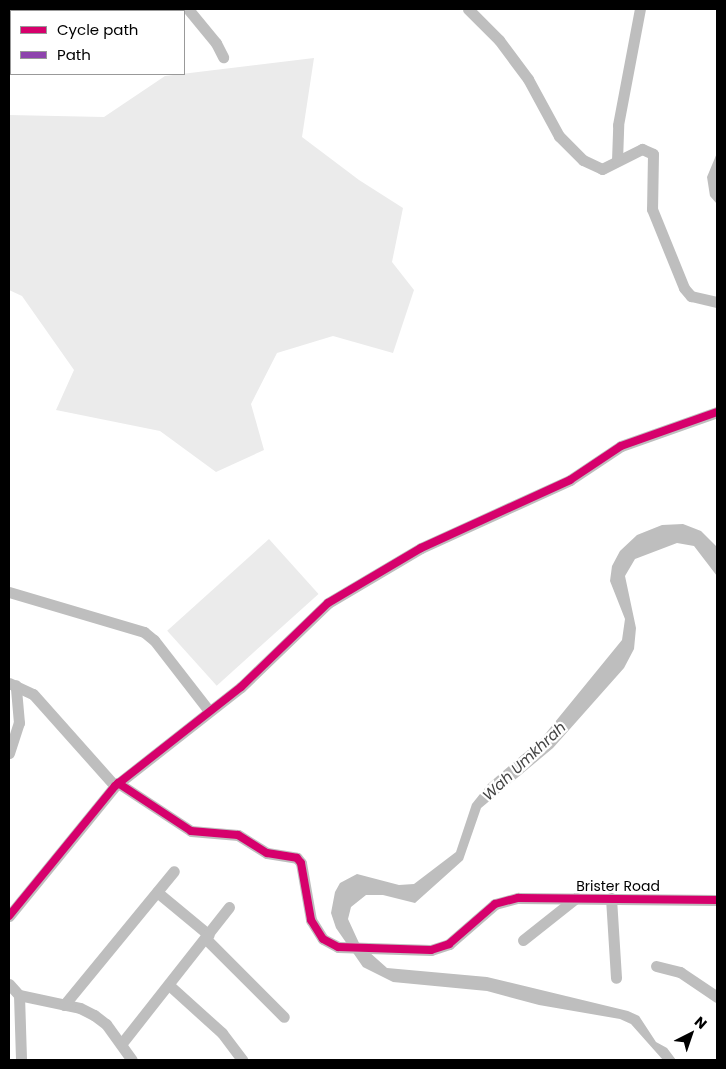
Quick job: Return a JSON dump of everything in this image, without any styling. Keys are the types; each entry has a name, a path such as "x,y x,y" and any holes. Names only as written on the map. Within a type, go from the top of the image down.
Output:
{"street":[{"path":"188,9 216,43 222,57"},
{"path":"468,9 499,40 520,68 550,123 568,147 596,168 617,161 642,149 653,154 652,210 684,288 691,296 717,302"},
{"path":"617,161 618,125 640,9"},
{"path":"9,916 116,785 208,711 241,688 328,603 370,576 421,548 545,493 621,446 717,412"},
{"path":"9,592 144,632 154,640 208,711"},
{"path":"12,684 33,694 116,785"},
{"path":"9,752 19,723 12,684"},
{"name":"Brister Road","path":"116,785 192,831 238,835 267,853 297,858 303,875 311,920 316,932 338,946 431,950 449,944 495,904 518,898 717,900"},
{"path":"64,1005 174,871"},
{"path":"157,892 207,937 284,1017"},
{"path":"523,940 576,898"},
{"path":"610,898 616,978"},
{"path":"122,1043 170,986 229,907"},
{"path":"656,966 680,972 717,997"},
{"path":"9,984 19,995 64,1005 94,1015 122,1043 132,1060"},
{"path":"170,986 222,1033 242,1060"},
{"path":"19,995 21,1060"}],"shaded area":[{"path":"314,58 302,137 359,180 403,208 392,262 414,290 393,353 333,336 277,353 251,404 264,450 216,472 160,431 56,410 74,370 22,296 9,290 9,115 104,117 165,76"},
{"path":"269,539 319,594 217,686 167,631"}],"water":[{"path":"717,153 717,204 710,196 707,177"},
{"name":"Wah Umkhrah","path":"683,524 701,531 717,547 717,576 694,546 677,543 635,559 625,576 636,628 634,649 624,668 553,748 481,808 463,860 415,903 383,895 366,895 351,907 348,919 359,943 387,968 487,977 628,1011 639,1016 656,1042 667,1048 676,1060 663,1060 631,1024 620,1019 539,1005 487,991 393,982 363,967 336,928 331,913 335,892 340,883 357,874 399,885 414,884 456,852 472,804 488,784 542,738 622,640 625,619 610,581 612,566 620,551 637,535 662,525"}],"cycle path":[{"path":"9,916 115,786 241,687 328,603 421,548 570,480 621,446 717,412"},
{"path":"118,783 191,831 238,835 267,853 297,858 301,863 311,920 323,939 338,947 431,950 449,944 495,904 518,898 717,900"}]}
